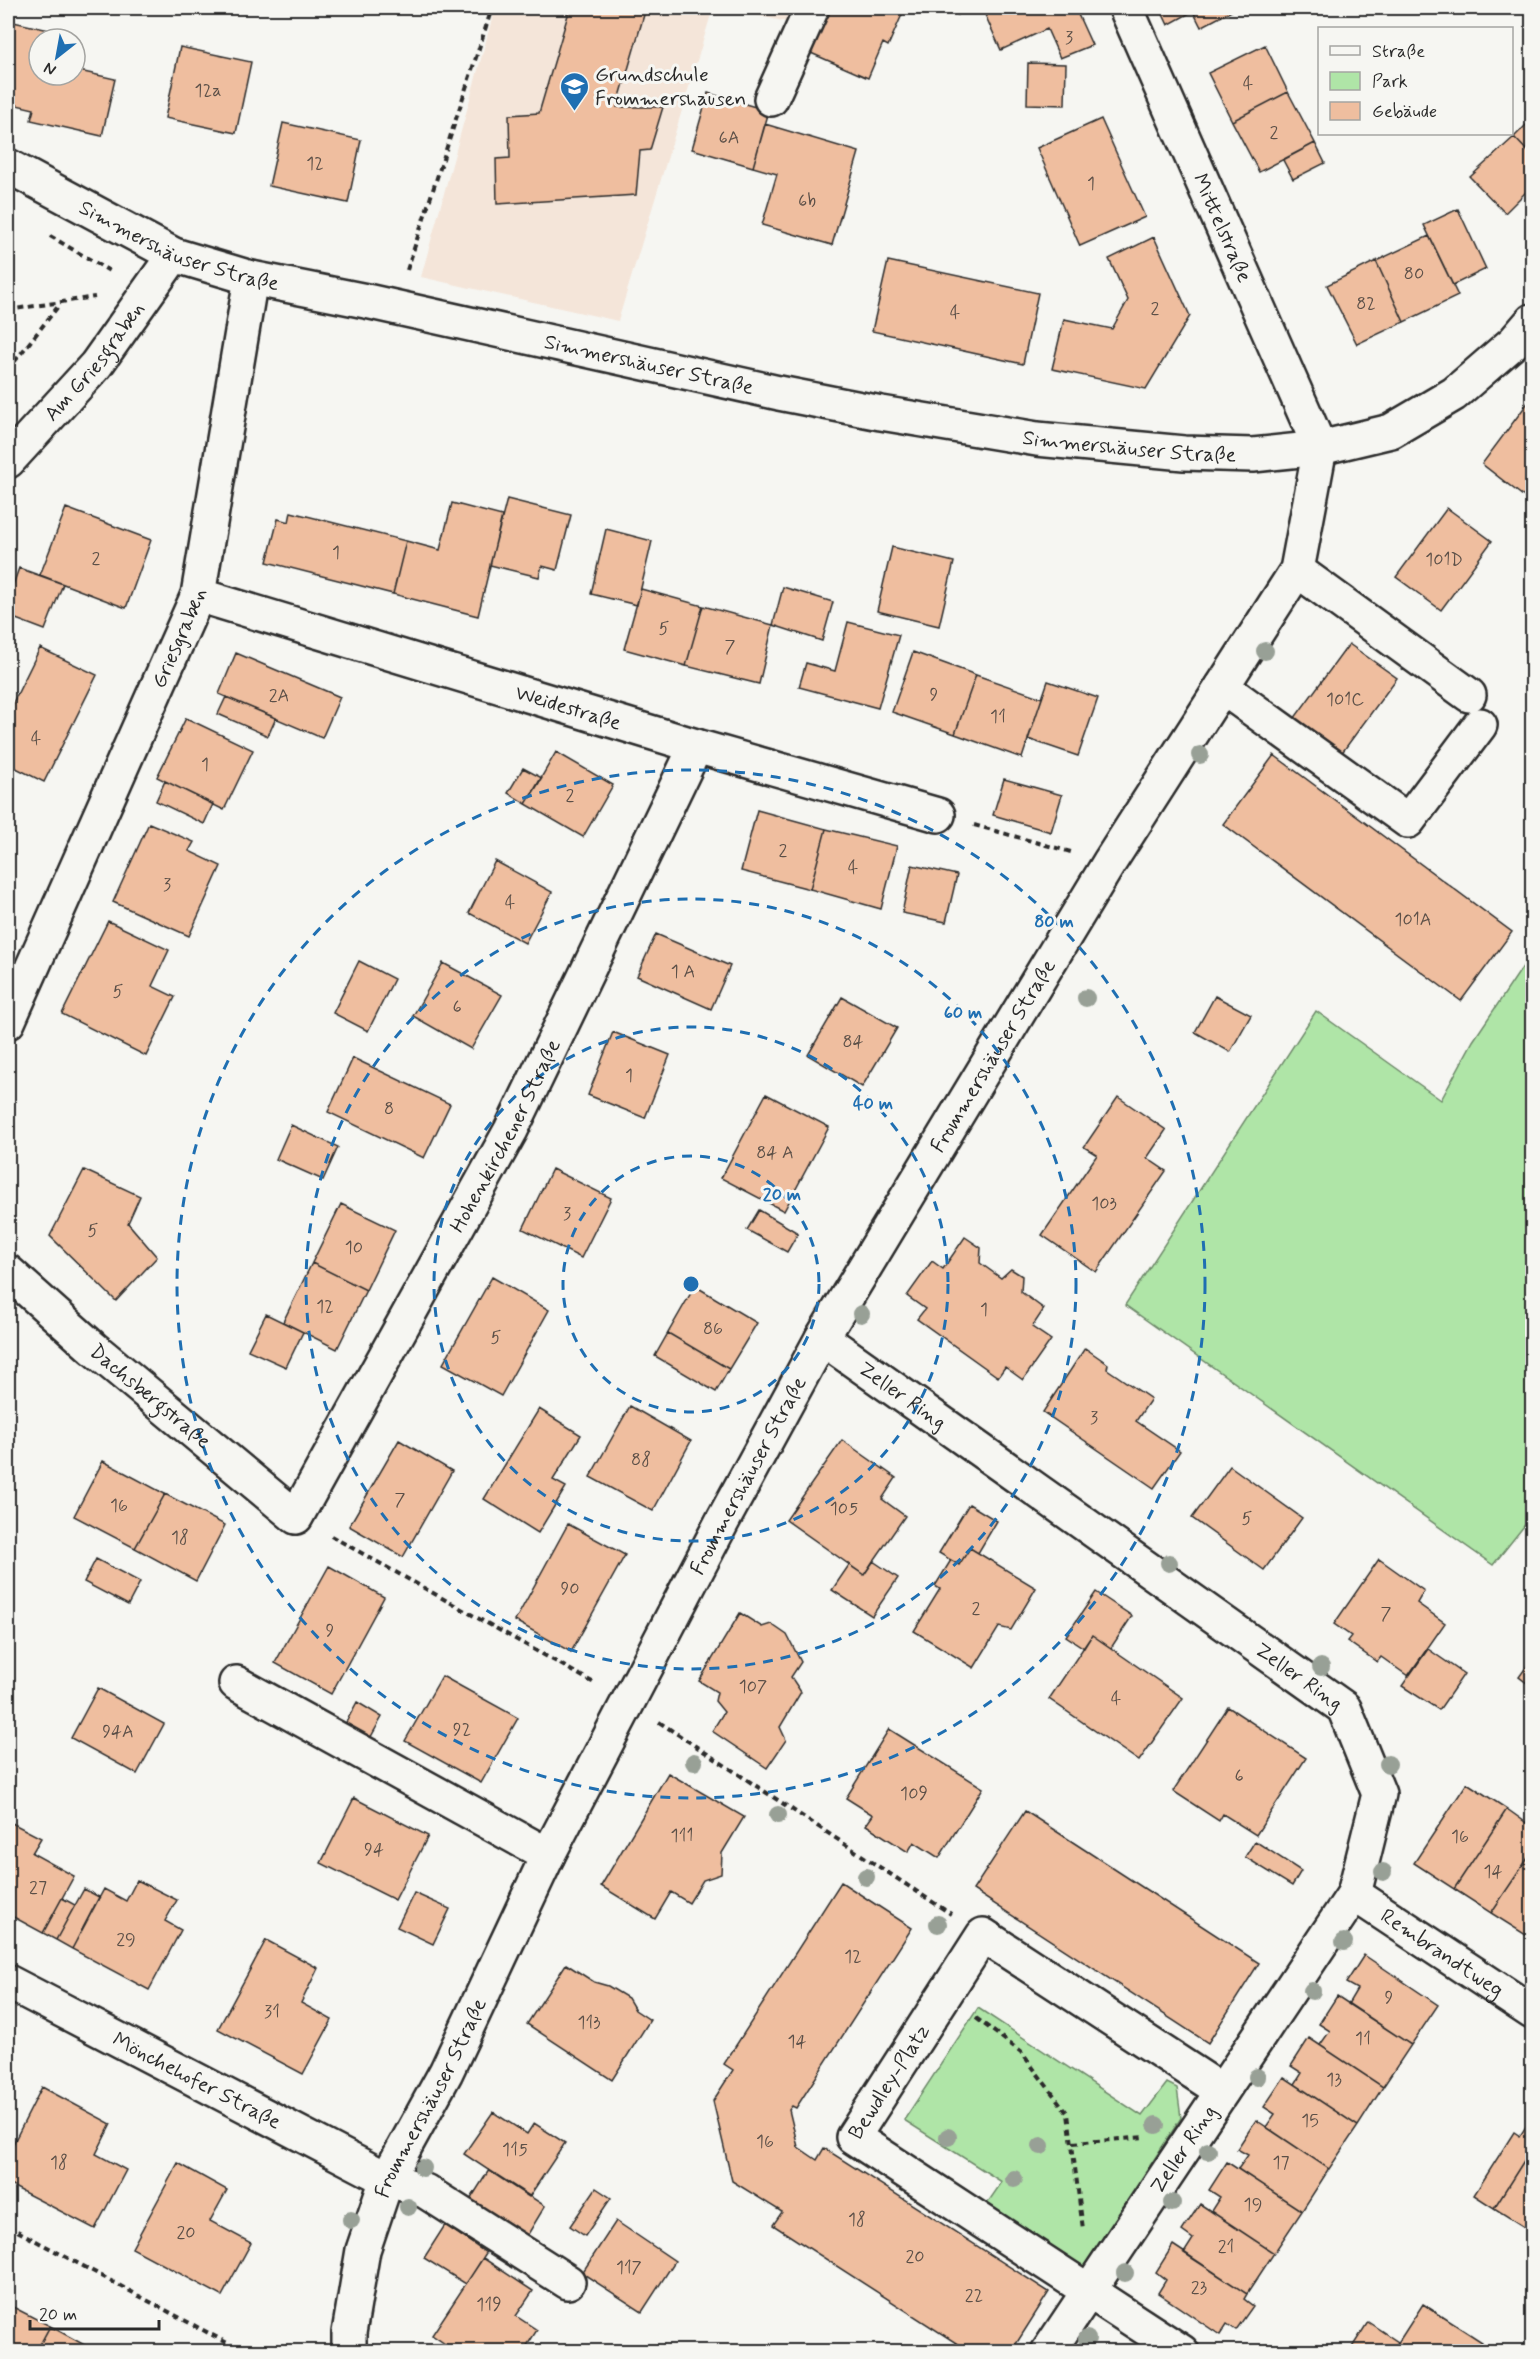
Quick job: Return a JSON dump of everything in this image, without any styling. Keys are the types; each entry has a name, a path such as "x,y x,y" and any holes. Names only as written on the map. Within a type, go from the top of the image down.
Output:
{"street":[{"path":"771,99 812,8"},
{"name":"Mittelstraße","path":"1126,8 1320,448"},
{"name":"Simmershäuser Straße","path":"8,166 174,255 251,278 394,307 779,393 881,413 1037,438 1184,453 1252,455 1320,448"},
{"name":"Am Griesgraben","path":"8,461 96,365 143,291 174,255"},
{"name":"Griesgraben","path":"8,1022 17,970 198,595 251,278"},
{"path":"1320,448 1391,431 1454,394 1526,340"},
{"name":"Frommershäuser Straße","path":"349,2352 349,2333 363,2250 387,2180 446,2072 548,1855 627,1702 822,1338 1110,863 1297,570 1320,448"},
{"path":"1297,570 1469,695"},
{"name":"Weidestraße","path":"198,595 696,746 938,815"},
{"path":"1222,687 1408,821 1480,725"},
{"name":"Hohenkirchener Straße","path":"296,1516 511,1130 696,746"},
{"name":"Dachsbergstraße","path":"8,1272 93,1348 296,1516"},
{"name":"Zeller Ring","path":"822,1338 1344,1708 1379,1794 1354,1894 1048,2352"},
{"path":"236,1683 548,1855"},
{"name":"Rembrandtweg","path":"1354,1894 1533,2012"},
{"path":"983,1935 1222,2091"},
{"name":"Bewdley-Platz","path":"983,1935 853,2137 1089,2289 1182,2352"},
{"name":"Mönchehofer Straße","path":"8,1982 387,2180 425,2191 568,2282"}],"path":[{"path":"394,307 492,8"},
{"path":"48,235 143,291"},
{"path":"8,310 143,291"},
{"path":"8,370 60,303"},
{"path":"938,815 1110,863"},
{"path":"296,1516 627,1702 983,1935"},
{"path":"945,1995 1021,2052 1068,2114 1089,2289"},
{"path":"1072,2143 1193,2133"},
{"path":"8,2226 231,2345 235,2352"}],"shaded area":[{"name":"Grundschule Frommershausen","path":"495,8 713,8 618,321 421,277"},
{"name":"Grundschule Frommershausen","path":"726,8 798,8 791,23"}],"green space":[{"path":"1532,953 1532,1516 1493,1565 1125,1305 1316,1011 1441,1100 1473,1041"},
{"path":"978,2008 1142,2116 1167,2083 1177,2088 1181,2118 1075,2281 977,2218 1002,2182 904,2120"}],"building":[{"path":"570,8 646,8 617,107 663,107 650,150 640,151 636,195 497,204 496,159 510,158 509,115 539,113"},
{"path":"822,8 905,8 888,46 883,43 868,78 804,50"},
{"path":"941,8 961,8 958,15"},
{"path":"982,8 1075,8 1092,45 1060,58 1047,29 1001,50"},
{"path":"1160,8 1199,8 1168,25"},
{"path":"1199,8 1237,8 1201,27 1193,11"},
{"path":"9,21 36,27 27,27 27,87 87,87 87,73 115,79 102,136 31,120 34,109 8,103"},
{"path":"1265,45 1288,92 1232,121 1208,73"},
{"path":"180,47 251,62 236,133 165,118"},
{"path":"1028,63 1066,64 1065,105 1027,104"},
{"path":"1288,92 1315,143 1259,172 1232,121"},
{"path":"708,93 769,111 753,167 692,149"},
{"path":"1101,119 1145,217 1080,246 1037,148"},
{"path":"1532,119 1532,156 1514,137"},
{"path":"283,123 361,140 348,203 269,186"},
{"path":"765,124 859,152 832,245 762,225 777,174 753,167"},
{"path":"1514,137 1532,156 1532,186 1505,213 1470,177"},
{"path":"1315,143 1325,163 1293,179 1283,160"},
{"path":"1458,209 1486,269 1453,285 1424,225"},
{"path":"1429,236 1458,296 1404,322 1376,261"},
{"path":"1154,237 1190,316 1146,389 1052,369 1064,319 1112,329 1128,300 1109,259"},
{"path":"888,261 1038,293 1023,364 872,331"},
{"path":"1376,261 1404,322 1357,344 1327,285"},
{"path":"1532,397 1532,503 1482,464"},
{"path":"507,499 571,515 557,570 542,566 539,577 490,565"},
{"path":"452,503 502,516 478,616 393,594 406,541 440,550"},
{"path":"66,508 151,540 126,608 40,575"},
{"path":"1447,508 1492,541 1441,610 1396,577"},
{"path":"291,512 406,541 393,594 267,562 278,519 289,522"},
{"path":"606,529 652,541 637,605 591,594"},
{"path":"892,547 954,562 939,626 877,611"},
{"path":"19,568 63,584 45,630 8,616 8,599"},
{"path":"783,587 833,602 822,641 773,625"},
{"path":"641,589 703,606 686,666 624,649"},
{"path":"703,606 773,625 759,684 686,666"},
{"path":"848,622 899,635 878,708 799,687 806,663 835,671"},
{"path":"1349,644 1397,678 1341,754 1294,719"},
{"path":"40,648 97,675 44,782 8,764 8,713"},
{"path":"913,652 976,675 955,734 892,712"},
{"path":"236,653 340,697 322,738 219,694"},
{"path":"976,675 1042,698 1022,758 955,734"},
{"path":"1048,681 1098,698 1078,756 1028,739"},
{"path":"226,697 276,718 268,736 218,714"},
{"path":"186,718 253,750 224,810 157,777"},
{"path":"556,752 613,785 583,837 526,804"},
{"path":"1274,755 1512,932 1461,1001 1223,824"},
{"path":"523,768 542,778 526,804 508,793"},
{"path":"1004,779 1062,795 1051,832 993,815"},
{"path":"165,781 213,804 204,824 156,801"},
{"path":"757,810 826,829 810,889 741,871"},
{"path":"149,823 194,842 189,851 221,866 189,936 113,902"},
{"path":"826,829 897,846 881,909 810,889"},
{"path":"495,861 552,892 525,943 469,913"},
{"path":"912,865 957,875 946,922 902,913"},
{"path":"108,921 169,950 152,986 175,997 146,1056 62,1014"},
{"path":"656,934 730,966 711,1009 637,976"},
{"path":"359,961 394,979 368,1031 333,1013"},
{"path":"443,963 502,995 471,1049 413,1016"},
{"path":"1215,996 1251,1015 1230,1052 1195,1032"},
{"path":"842,997 897,1028 862,1087 808,1055"},
{"path":"613,1032 670,1055 645,1118 588,1095"},
{"path":"353,1058 450,1104 424,1158 328,1112"},
{"path":"766,1094 829,1127 784,1211 721,1178"},
{"path":"1118,1097 1166,1130 1147,1158 1166,1171 1096,1272 1042,1235 1097,1155 1084,1147"},
{"path":"291,1125 338,1147 323,1180 276,1159"},
{"path":"552,1169 611,1198 581,1258 523,1229"},
{"path":"84,1170 140,1196 128,1223 157,1257 116,1301 50,1236"},
{"path":"341,1204 395,1230 366,1290 312,1263"},
{"path":"759,1210 798,1233 787,1252 747,1230"},
{"path":"965,1237 981,1248 980,1263 1001,1278 1011,1269 1022,1276 1021,1292 1044,1309 1032,1327 1051,1340 1023,1380 1005,1367 998,1377 917,1319 925,1309 907,1296 932,1261 943,1269"},
{"path":"312,1263 366,1290 337,1349 283,1322"},
{"path":"492,1277 549,1310 501,1396 443,1364"},
{"path":"695,1286 757,1323 729,1369 668,1333"},
{"path":"266,1314 303,1332 286,1367 248,1350"},
{"path":"668,1333 729,1369 716,1392 655,1356"},
{"path":"1085,1348 1108,1364 1107,1369 1151,1399 1136,1421 1180,1451 1154,1488 1043,1412"},
{"path":"630,1406 691,1441 653,1511 590,1477"},
{"path":"539,1409 581,1435 553,1480 566,1487 538,1533 484,1499"},
{"path":"399,1440 452,1471 403,1557 349,1526"},
{"path":"842,1440 896,1478 882,1499 905,1516 864,1575 786,1520"},
{"path":"103,1461 165,1494 135,1548 74,1516"},
{"path":"1230,1466 1302,1518 1264,1570 1192,1518"},
{"path":"165,1494 225,1525 196,1581 135,1548"},
{"path":"969,1504 997,1521 978,1553 970,1548 959,1565 939,1553"},
{"path":"568,1524 625,1555 571,1652 515,1621"},
{"path":"970,1548 1036,1588 1011,1630 999,1627 974,1668 914,1631 940,1589 935,1586 951,1560 959,1565"},
{"path":"96,1559 140,1582 128,1605 84,1582"},
{"path":"1379,1559 1424,1591 1417,1603 1445,1623 1408,1676 1381,1657 1377,1662 1347,1641 1351,1636 1334,1624"},
{"path":"873,1561 898,1578 872,1616 832,1590 849,1565 864,1575"},
{"path":"329,1566 384,1597 331,1694 275,1663"},
{"path":"1096,1592 1132,1616 1111,1648 1092,1635 1084,1648 1066,1636"},
{"path":"740,1613 762,1627 771,1624 787,1635 801,1662 791,1677 801,1692 780,1727 786,1740 767,1768 712,1731 724,1712 715,1701 717,1692 699,1681"},
{"path":"1092,1635 1183,1698 1139,1761 1049,1699"},
{"path":"1428,1649 1464,1674 1439,1710 1402,1686"},
{"path":"1532,1659 1532,1687 1519,1677"},
{"path":"442,1676 518,1718 481,1783 405,1741"},
{"path":"98,1688 164,1724 137,1774 71,1738"},
{"path":"357,1702 382,1717 368,1742 343,1728"},
{"path":"1228,1707 1306,1758 1256,1835 1223,1814 1219,1821 1173,1791"},
{"path":"889,1729 983,1788 939,1858 914,1842 908,1852 866,1825 873,1815 846,1798"},
{"path":"668,1773 744,1817 722,1853 721,1874 703,1880 689,1903 671,1892 655,1919 601,1886"},
{"path":"1467,1783 1507,1809 1454,1889 1414,1863"},
{"path":"354,1798 428,1836 395,1900 321,1863"},
{"path":"1507,1809 1532,1827 1532,1852 1491,1913 1454,1889"},
{"path":"1025,1811 1259,1963 1208,2043 973,1890"},
{"path":"8,1821 41,1838 32,1853 74,1876 43,1933 8,1914"},
{"path":"1255,1841 1301,1871 1292,1886 1245,1857"},
{"path":"1532,1852 1532,1931 1529,1937 1491,1913"},
{"path":"137,1880 177,1900 165,1921 181,1930 149,1990 72,1949 104,1889 126,1901"},
{"path":"841,1882 912,1928 796,2108 792,2106 789,2110 798,2147 817,2160 824,2148 1049,2292 1011,2352 970,2352 773,2225 782,2212 732,2181 713,2101 733,2070 724,2064"},
{"path":"84,1889 99,1897 72,1949 56,1940"},
{"path":"414,1893 450,1909 433,1944 397,1927"},
{"path":"62,1898 75,1905 56,1940 43,1933"},
{"path":"266,1940 318,1968 301,2003 332,2020 303,2074 218,2029"},
{"path":"1364,1955 1438,2005 1411,2045 1348,2004 1357,1989 1346,1983"},
{"path":"566,1964 594,1982 608,1986 628,1998 635,2010 650,2020 612,2080 527,2024"},
{"path":"1337,1996 1411,2045 1383,2087 1320,2045 1330,2031 1319,2024"},
{"path":"1309,2038 1383,2087 1358,2126 1295,2084 1302,2073 1291,2066"},
{"path":"1284,2077 1358,2126 1329,2169 1266,2127 1275,2114 1264,2107"},
{"path":"42,2087 111,2124 96,2154 126,2170 95,2229 8,2184 8,2154"},
{"path":"493,2112 527,2134 534,2123 565,2143 529,2197 464,2154"},
{"path":"1532,2117 1532,2148 1494,2208 1474,2195 1514,2132 1520,2136"},
{"path":"1256,2120 1329,2169 1302,2211 1238,2169 1248,2155 1237,2149"},
{"path":"1532,2148 1532,2232 1494,2208"},
{"path":"1227,2162 1302,2211 1274,2253 1211,2211 1220,2197 1209,2190"},
{"path":"178,2163 227,2190 210,2221 251,2243 222,2296 132,2248"},
{"path":"489,2170 545,2206 527,2236 470,2200"},
{"path":"596,2188 611,2198 585,2236 570,2226"},
{"path":"1200,2204 1274,2253 1247,2294 1184,2253 1193,2239 1182,2231"},
{"path":"616,2221 675,2261 642,2312 582,2273"},
{"path":"445,2225 486,2253 466,2284 424,2258"},
{"path":"1173,2245 1247,2294 1244,2299 1253,2306 1236,2330 1227,2324 1220,2335 1158,2293 1166,2280 1156,2272"},
{"path":"483,2258 533,2291 516,2316 537,2330 523,2352 457,2352 432,2335"},
{"path":"1423,2304 1482,2342 1476,2352 1392,2352"},
{"path":"9,2305 50,2326 36,2352 8,2352"},
{"path":"1368,2322 1398,2342 1392,2352 1349,2352"},
{"path":"50,2326 90,2348 88,2352 36,2352"}],"place":[{"name":"Grundschule Frommershausen","path":"574,112"}]}
